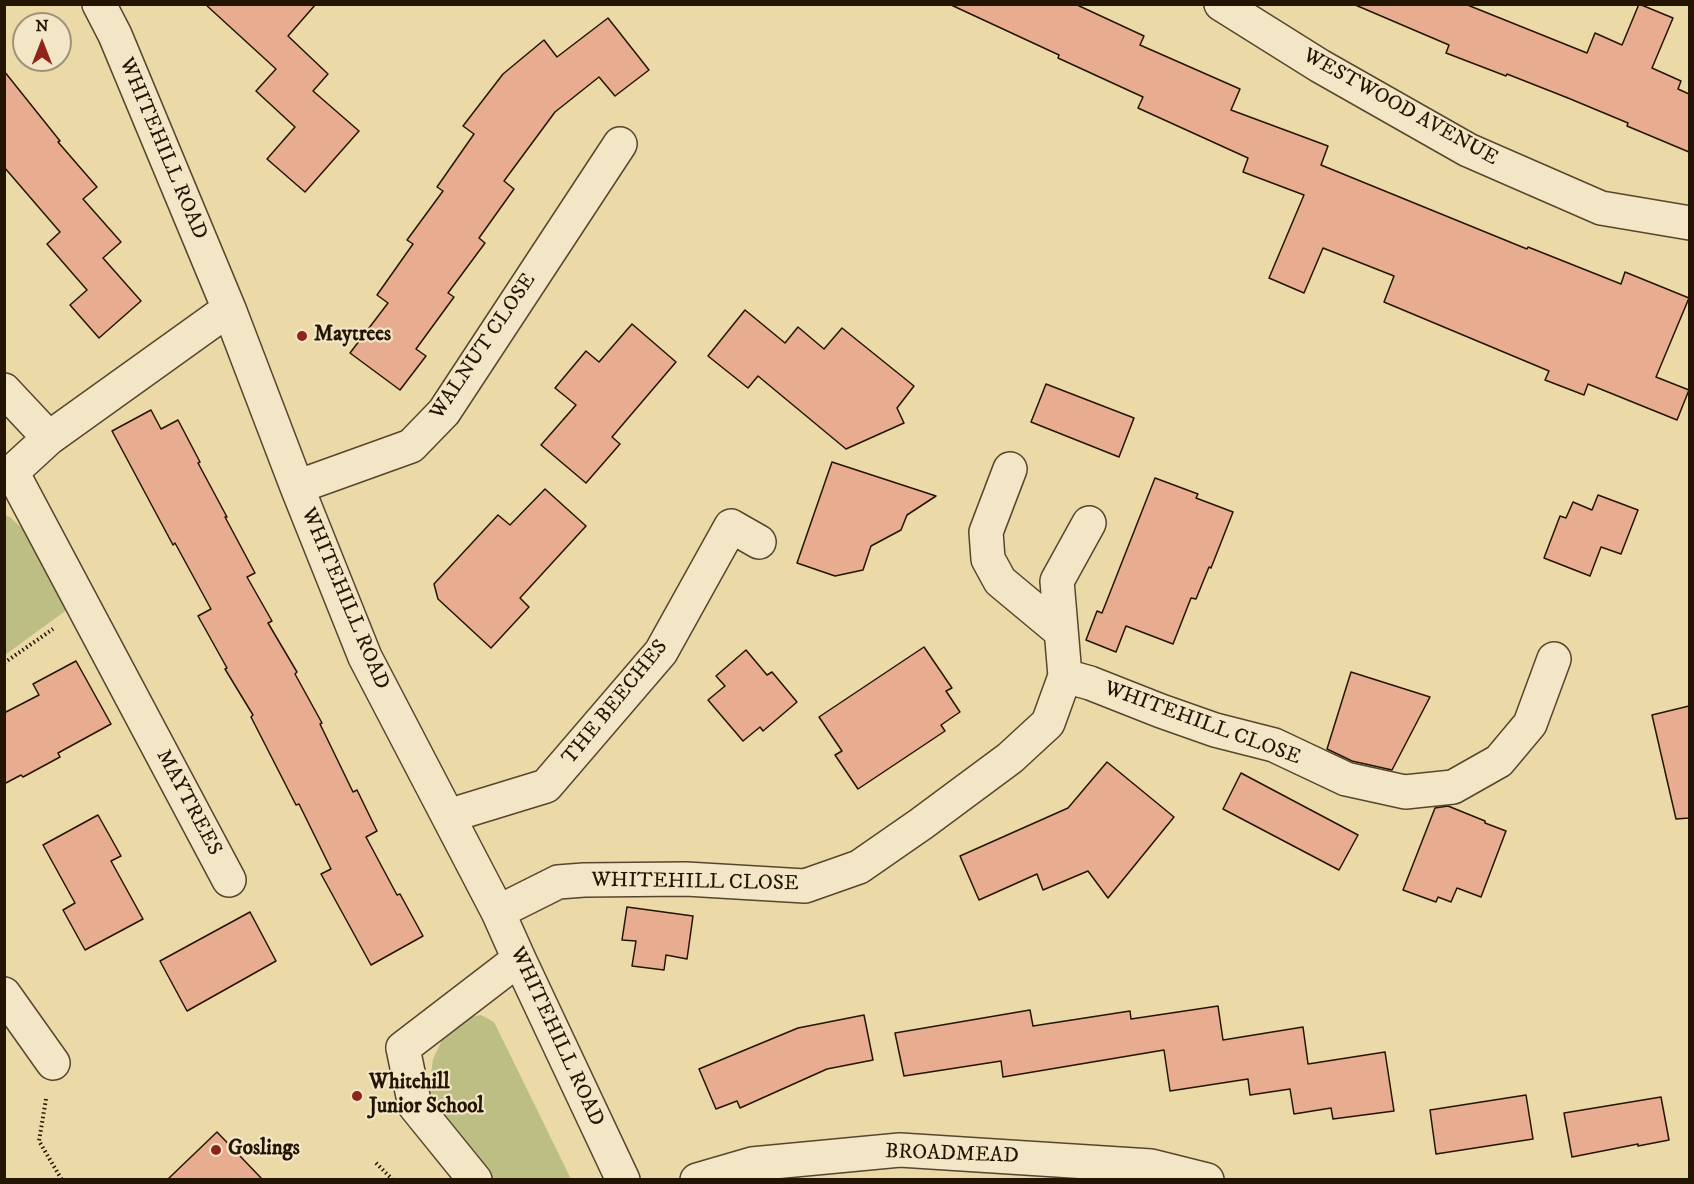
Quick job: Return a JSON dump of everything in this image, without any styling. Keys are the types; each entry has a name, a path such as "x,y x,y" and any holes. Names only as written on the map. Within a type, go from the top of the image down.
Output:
{"street":[{"name":"WHITEHILL ROAD","path":"99,4 115,35 229,309 365,657 498,912 623,1179"},
{"name":"WESTWOOD AVENUE","path":"1221,4 1320,66 1468,150 1601,208 1689,222"},
{"name":"WALNUT CLOSE","path":"297,487 411,446 444,411 620,144"},
{"name":"MAYTREES","path":"229,309 49,438 8,473 85,607 229,880"},
{"path":"4,390 49,438"},
{"path":"1010,469 986,532 988,559 1000,581 1060,631"},
{"name":"WHITEHILL CLOSE","path":"498,912 558,882 686,879 805,886 859,867 1010,758 1048,723 1065,676 1057,581 1089,524"},
{"name":"THE BEECHES","path":"448,816 546,786 661,652 733,527"},
{"name":"WHITEHILL CLOSE","path":"1065,676 1090,683 1215,730 1274,745 1346,779 1405,792 1453,787 1499,761 1530,724 1554,659"},
{"path":"475,1179 415,1106 404,1048 519,959"},
{"path":"4,994 53,1063"},
{"name":"BROADMEAD","path":"698,1179 752,1164 900,1150 1151,1166 1207,1179"}],"path":[{"path":"4,663 85,607"},
{"path":"53,1063 39,1141 62,1179"},
{"path":"376,1163 393,1179"}],"green space":[{"path":"5,515 27,533 68,609 5,655"},
{"path":"481,1015 494,1022 571,1179 493,1179 471,1157 431,1100 433,1059 445,1034 456,1023"}],"building":[{"path":"205,4 316,4 288,36 328,74 313,91 359,131 305,192 267,159 295,127 256,91 276,69"},
{"path":"949,4 1075,4 1144,36 1140,45 1240,89 1231,110 1328,146 1321,165 1527,249 1528,247 1621,284 1625,272 1689,298 1656,377 1689,390 1677,420 1588,384 1584,395 1545,380 1549,371 1384,302 1394,276 1323,248 1304,293 1269,278 1304,195 1243,172 1248,158 1138,108 1143,97"},
{"path":"1353,4 1465,4 1587,53 1595,33 1622,45 1639,4 1673,18 1652,68 1681,81 1678,89 1689,94 1689,152 1568,98 1446,53 1449,45"},
{"path":"608,18 649,70 615,96 599,77 555,112 504,181 514,189 479,238 485,243 448,293 454,297 416,349 426,356 400,390 350,353 388,303 377,295 413,244 407,240 443,191 437,187 474,134 463,126 503,74 544,40 557,57"},
{"path":"4,71 60,141 58,142 97,187 83,199 121,242 103,258 141,301 99,338 70,305 87,290 47,244 60,232 4,167"},
{"path":"745,310 785,343 798,327 824,349 842,328 914,386 897,408 904,423 846,449 758,376 748,388 708,356"},
{"path":"632,324 676,362 612,437 620,444 586,483 541,445 576,405 555,388 586,351 599,362"},
{"path":"1046,384 1134,418 1119,457 1031,422"},
{"path":"151,410 161,429 178,420 200,462 198,463 255,573 247,577 272,621 268,623 297,672 295,674 322,723 320,724 353,792 357,790 377,831 366,837 397,895 400,894 423,936 371,965 321,874 331,869 299,804 296,805 251,717 253,715 225,669 227,668 198,616 211,609 175,543 173,545 112,431"},
{"path":"832,462 936,496 907,515 901,530 871,546 863,570 835,576 797,563"},
{"path":"1155,478 1198,494 1196,498 1233,512 1211,568 1209,567 1196,599 1191,598 1173,644 1126,626 1116,652 1086,640 1097,611 1102,613"},
{"path":"545,489 586,526 520,598 529,607 491,648 438,599 434,584 498,515 510,525"},
{"path":"1598,495 1638,510 1621,554 1601,547 1590,576 1544,558 1560,516 1566,518 1573,502 1592,510"},
{"path":"924,647 952,688 946,691 960,712 941,725 945,731 858,789 835,755 842,751 819,717"},
{"path":"746,650 767,675 772,672 797,702 763,731 760,727 743,741 708,700 725,686 716,676"},
{"path":"76,661 111,724 58,753 60,757 23,777 21,775 4,784 4,713 39,695 33,684"},
{"path":"1351,672 1430,697 1392,770 1352,761 1327,749"},
{"path":"1689,706 1689,818 1676,819 1652,715"},
{"path":"1107,762 1174,817 1108,898 1088,871 1043,890 1037,874 979,900 960,856 1068,808"},
{"path":"1241,773 1358,835 1339,870 1223,809"},
{"path":"1448,806 1506,831 1481,897 1457,888 1451,902 1438,897 1436,902 1403,890 1435,808"},
{"path":"98,815 121,856 111,861 143,919 85,950 63,910 75,903 43,845"},
{"path":"627,907 693,916 687,959 666,955 664,970 632,966 636,941 622,940"},
{"path":"250,912 276,961 187,1011 160,961"},
{"path":"1218,1006 1223,1040 1303,1027 1308,1064 1385,1052 1394,1111 1333,1119 1331,1108 1294,1114 1290,1089 1250,1095 1248,1079 1170,1091 1164,1050 1003,1077 1001,1061 904,1076 895,1033 1030,1010 1033,1026 1130,1011 1131,1019"},
{"path":"864,1015 873,1060 827,1069 740,1108 737,1101 716,1109 699,1069 798,1028"},
{"path":"1526,1095 1533,1139 1436,1154 1430,1110"},
{"path":"1661,1097 1669,1140 1572,1157 1564,1113"},
{"name":"Goslings","path":"217,1132 262,1179 168,1179"}],"place":[{"name":"Maytrees","path":"302,336"},
{"name":"Whitehill Junior School","path":"357,1096"},
{"name":"Goslings","path":"216,1150"}]}
